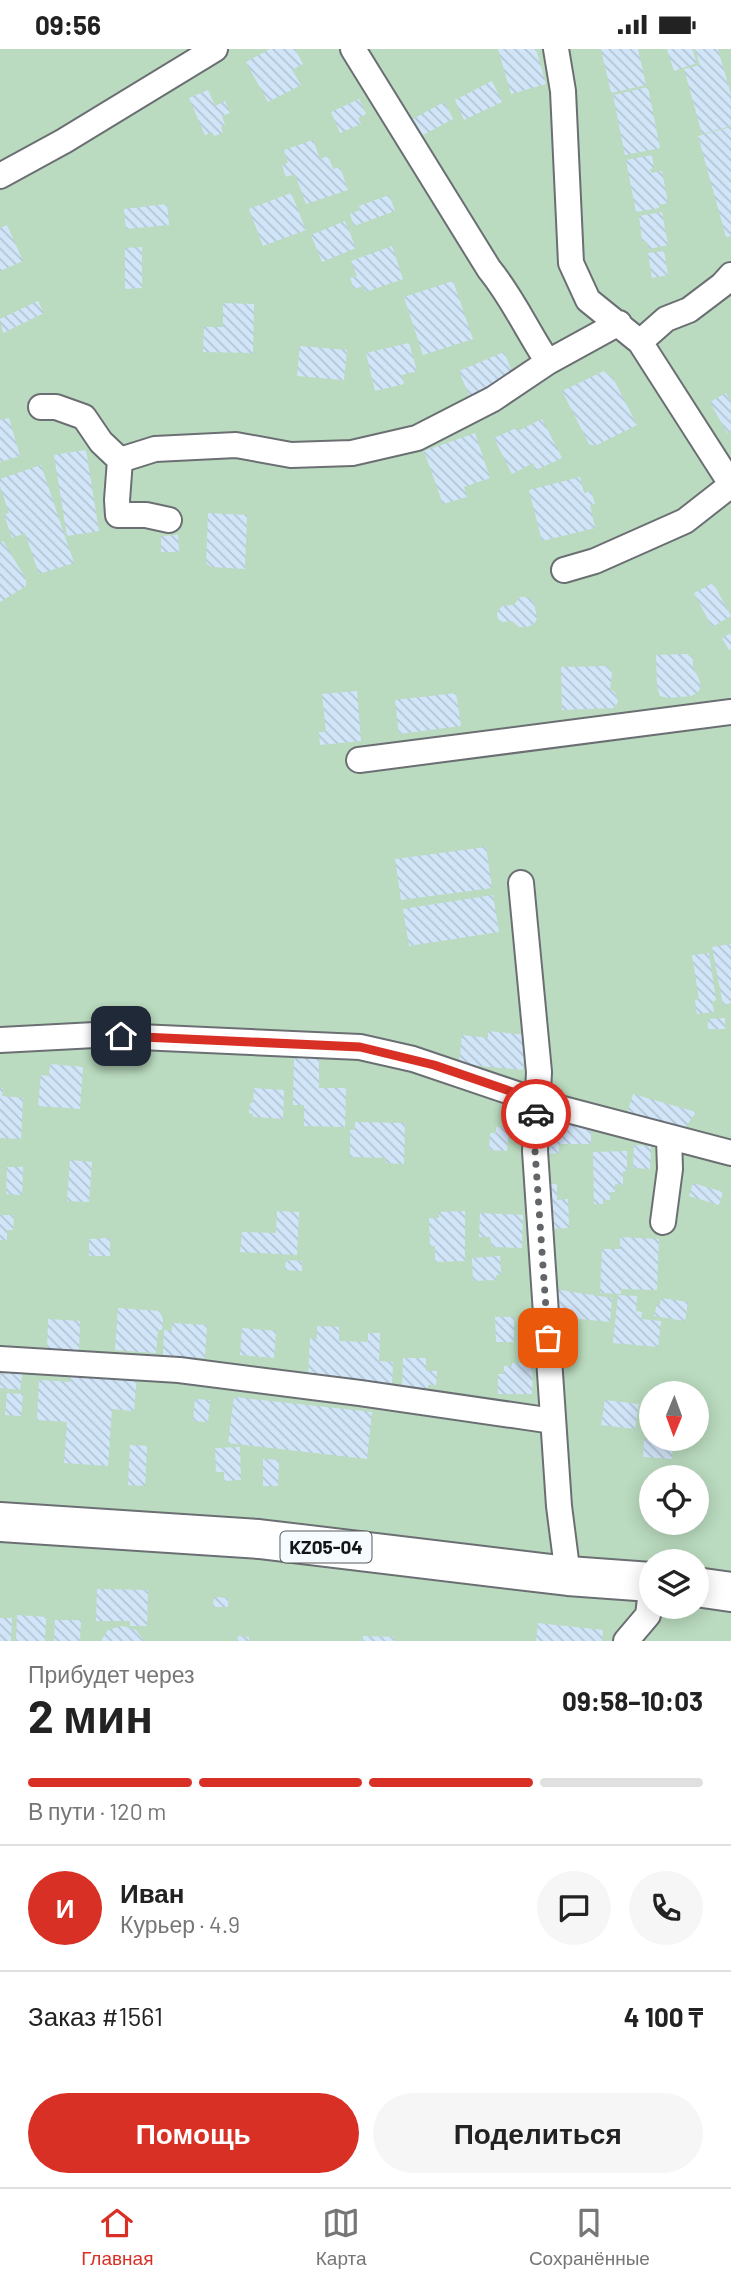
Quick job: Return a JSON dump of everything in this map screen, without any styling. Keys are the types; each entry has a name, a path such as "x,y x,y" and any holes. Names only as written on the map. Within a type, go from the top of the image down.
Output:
{"main road":[{"name":"KZ05-04","path":"0,1522 259,1539 568,1576 639,1581"},
{"path":"709,1589 731,1592"}],"street":[{"path":"0,176 64,141 215,49"},
{"path":"354,49 489,269 508,292 528,333 548,362"},
{"path":"556,49 563,91 571,263 588,300 640,342 731,484 685,521 595,561 564,570"},
{"path":"640,342 666,319 689,310 731,275"},
{"path":"120,460 155,449 236,446 291,455 352,453 417,438 493,399 548,362 619,323"},
{"path":"41,407 56,407 84,417 102,442 120,460 118,515 146,515 169,520"},
{"path":"359,760 731,712"},
{"path":"521,883 539,1072 535,1151 559,1506 568,1576"},
{"path":"0,1040 95,1035 360,1047 434,1065 536,1100 731,1153"},
{"path":"663,1222 670,1169 669,1138"},
{"path":"0,1359 179,1370 553,1421"},
{"path":"626,1641 645,1619"}],"green space":[{"path":"0,49 731,49 731,1641 0,1641"}],"building":[{"path":"270,49 295,49 303,64 292,70 301,85 268,102 246,62"},
{"path":"498,49 536,49 546,84 511,94"},
{"path":"601,49 638,49 646,85 611,93"},
{"path":"667,49 692,49 697,63 674,71"},
{"path":"695,49 718,49 731,95 731,126 702,134 684,69 700,65"},
{"path":"492,81 502,102 464,120 455,100"},
{"path":"648,87 660,148 625,155 613,95"},
{"path":"208,90 215,106 225,101 230,113 222,116 225,125 221,127 223,133 214,136 212,132 205,135 189,98"},
{"path":"359,99 366,114 358,118 361,124 340,133 331,112"},
{"path":"444,102 453,119 423,135 413,119"},
{"path":"731,127 731,236 726,237 698,136"},
{"path":"313,140 320,159 328,156 333,169 340,167 348,190 306,204 295,174 286,177 282,165 288,163 284,150"},
{"path":"652,155 654,168 650,169 651,173 662,171 668,203 659,205 659,208 636,212 626,160"},
{"path":"291,193 306,230 263,246 249,209"},
{"path":"389,195 395,211 354,226 350,214 360,210 359,206"},
{"path":"167,204 169,225 126,229 124,209"},
{"path":"662,212 668,245 649,249 647,242 642,241 639,216"},
{"path":"345,221 356,248 322,262 311,235"},
{"path":"7,225 23,261 0,271 0,228"},
{"path":"392,246 403,279 366,292 363,286 354,289 350,278 357,276 351,261"},
{"path":"142,247 142,288 125,289 125,248"},
{"path":"664,251 668,275 652,278 648,253"},
{"path":"453,281 473,339 423,355 404,297"},
{"path":"38,301 44,313 3,333 0,319"},
{"path":"223,303 254,304 253,353 203,352 204,327 223,327"},
{"path":"409,343 417,371 402,375 404,384 375,391 366,353"},
{"path":"300,346 347,350 344,380 297,376"},
{"path":"504,352 516,381 471,400 459,371"},
{"path":"604,371 613,378 637,425 595,446 589,444 562,391"},
{"path":"726,393 731,402 731,430 727,433 710,402"},
{"path":"9,418 20,456 0,462 0,420"},
{"path":"542,419 562,458 536,470 533,463 512,474 494,438 516,428 518,431"},
{"path":"475,433 490,478 464,487 467,497 443,504 424,451"},
{"path":"86,450 99,531 67,536 54,455"},
{"path":"41,465 74,563 39,574 25,533 12,538 4,515 9,513 0,479"},
{"path":"580,477 584,493 591,491 595,504 590,505 595,528 542,541 529,490"},
{"path":"208,513 247,515 245,569 211,567 206,563"},
{"path":"178,535 179,552 161,552 161,536"},
{"path":"3,541 26,579 26,586 0,602 0,543"},
{"path":"713,583 731,616 712,627 694,593"},
{"path":"520,597 527,597 534,602 537,619 534,624 519,627 512,621 502,622 498,619 497,613 502,606 514,605"},
{"path":"731,633 731,649 729,650 722,638"},
{"path":"687,654 693,658 693,667 701,687 691,696 660,696 656,655"},
{"path":"607,666 612,673 610,689 615,692 618,702 614,708 562,710 561,667"},
{"path":"357,691 361,741 320,745 319,732 326,732 322,694"},
{"path":"456,693 461,726 399,734 395,700"},
{"path":"486,847 492,888 401,900 395,859"},
{"path":"493,895 499,932 409,946 403,909"},
{"path":"731,944 731,1003 723,1005 712,947"},
{"path":"709,953 716,1000 712,1002 714,1012 697,1014 695,1000 699,999 692,955"},
{"path":"725,1018 725,1029 708,1029 708,1019"},
{"path":"488,1031 526,1035 523,1070 459,1064 462,1035 488,1038"},
{"path":"294,1057 319,1057 319,1088 346,1088 345,1127 304,1126 304,1105 293,1105"},
{"path":"50,1064 83,1067 80,1109 38,1106 41,1075 49,1076"},
{"path":"0,1088 3,1088 2,1096 23,1098 21,1139 0,1138"},
{"path":"254,1088 284,1090 283,1119 253,1117 253,1114 249,1113"},
{"path":"633,1094 696,1112 681,1134 626,1118"},
{"path":"355,1122 405,1123 404,1164 386,1163 386,1158 350,1157 350,1130 355,1130"},
{"path":"556,1124 591,1124 591,1144 559,1144 559,1153 547,1154 547,1143 556,1143"},
{"path":"496,1127 509,1128 507,1151 489,1150 490,1133 496,1133"},
{"path":"634,1145 651,1146 650,1169 633,1168"},
{"path":"627,1151 627,1171 623,1171 623,1185 615,1184 615,1192 610,1192 610,1200 603,1200 603,1204 594,1204 593,1152"},
{"path":"70,1160 92,1162 89,1202 67,1201"},
{"path":"7,1167 23,1167 22,1195 6,1194"},
{"path":"693,1183 723,1192 719,1205 689,1196"},
{"path":"546,1184 557,1184 557,1200 568,1199 569,1228 548,1229"},
{"path":"277,1211 299,1212 297,1255 240,1252 242,1232 276,1233"},
{"path":"465,1211 465,1261 435,1262 435,1246 430,1246 429,1218 439,1218 439,1212"},
{"path":"480,1213 523,1215 522,1248 492,1247 490,1237 479,1237"},
{"path":"0,1215 14,1215 13,1230 7,1230 7,1240 0,1240"},
{"path":"620,1237 659,1239 657,1290 621,1289 621,1294 600,1293 602,1249 620,1249"},
{"path":"110,1238 110,1256 89,1256 89,1239"},
{"path":"500,1256 501,1275 496,1275 496,1280 473,1281 472,1258"},
{"path":"286,1260 302,1261 302,1271 285,1270"},
{"path":"553,1289 612,1298 610,1322 550,1316"},
{"path":"618,1295 637,1296 636,1311 642,1312 641,1319 661,1321 658,1347 613,1343"},
{"path":"661,1298 688,1302 685,1321 654,1316"},
{"path":"118,1308 160,1311 163,1320 162,1330 158,1330 156,1353 115,1350"},
{"path":"495,1317 514,1317 514,1342 496,1342"},
{"path":"48,1319 80,1321 79,1351 47,1351"},
{"path":"172,1323 207,1325 205,1358 163,1356 164,1330 172,1331"},
{"path":"317,1326 339,1327 339,1341 368,1342 368,1333 380,1333 379,1361 393,1362 392,1386 308,1378 310,1338 317,1339"},
{"path":"242,1328 276,1331 274,1358 240,1355"},
{"path":"403,1358 426,1358 426,1371 437,1371 436,1385 428,1385 428,1395 402,1395"},
{"path":"512,1363 533,1363 532,1394 498,1394 498,1374 504,1374 504,1366 512,1366"},
{"path":"1,1366 23,1368 20,1390 0,1388"},
{"path":"70,1372 137,1376 134,1411 112,1409 108,1466 64,1463 67,1422 37,1420 39,1380 70,1382"},
{"path":"7,1393 23,1394 21,1416 5,1415"},
{"path":"234,1397 372,1412 367,1459 228,1443"},
{"path":"195,1399 210,1400 208,1422 193,1421"},
{"path":"605,1400 639,1404 635,1429 601,1425"},
{"path":"130,1445 147,1446 145,1486 128,1485"},
{"path":"240,1447 241,1480 224,1481 224,1472 216,1472 215,1448"},
{"path":"643,1451 672,1451 672,1459 643,1457"},
{"path":"263,1459 279,1460 278,1486 263,1486"},
{"path":"97,1589 148,1590 147,1626 130,1626 130,1621 96,1621"},
{"path":"214,1597 228,1598 228,1607 213,1607"},
{"path":"17,1615 46,1617 45,1641 16,1641"},
{"path":"0,1618 12,1618 11,1641 0,1641"},
{"path":"55,1620 81,1620 80,1641 54,1641"},
{"path":"538,1623 603,1630 602,1641 536,1641"},
{"path":"122,1626 136,1630 144,1641 101,1641 108,1630"},
{"path":"238,1636 249,1637 249,1641 237,1641"},
{"path":"363,1636 394,1637 394,1641 363,1641"}],"way so far":[{"path":"536,1114 535,1151 548,1338"}],"route":[{"path":"121,1036 360,1047 454,1071 536,1100 536,1114"}]}
